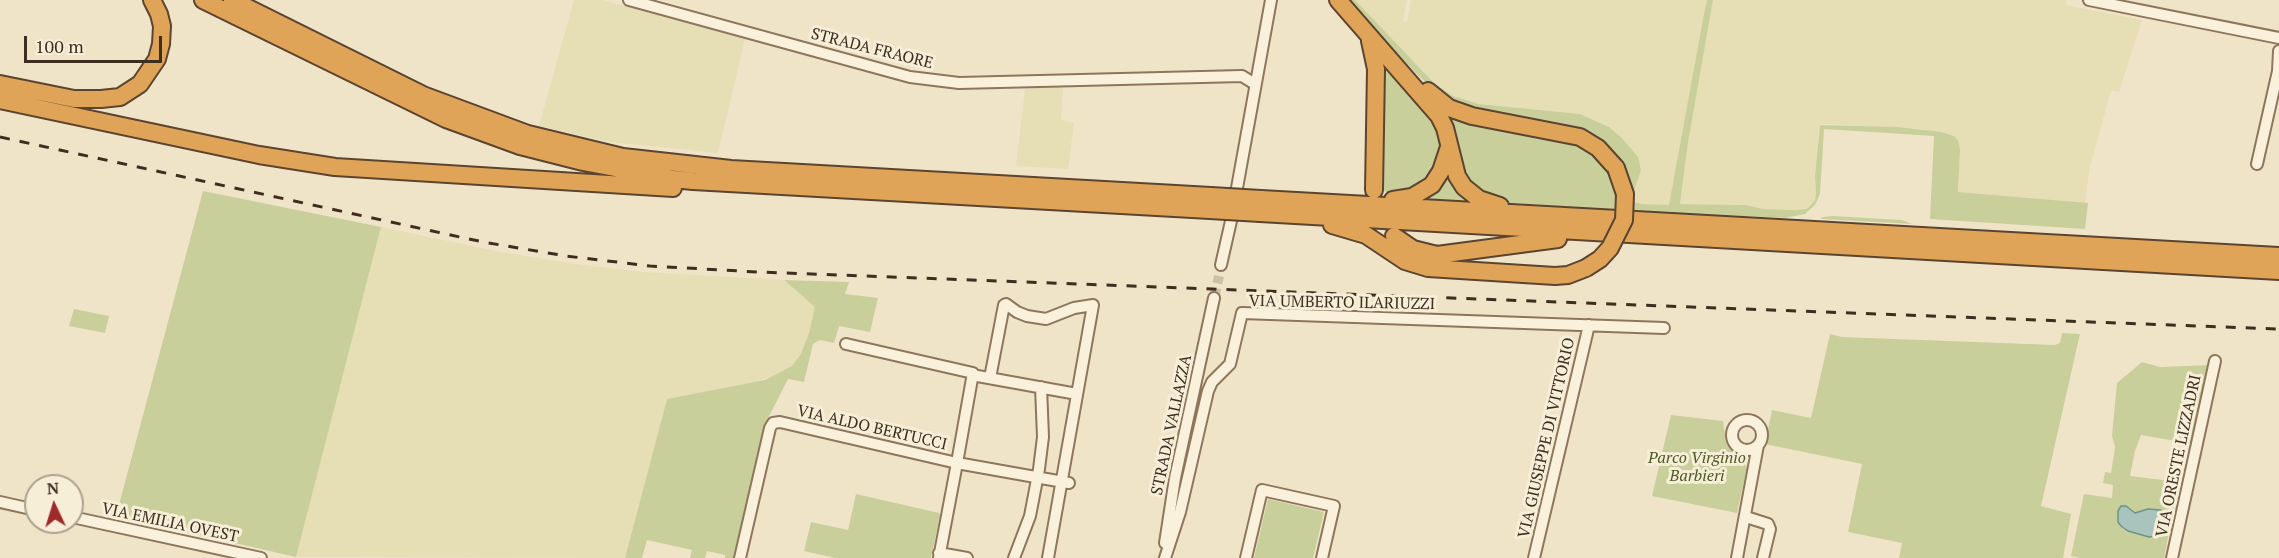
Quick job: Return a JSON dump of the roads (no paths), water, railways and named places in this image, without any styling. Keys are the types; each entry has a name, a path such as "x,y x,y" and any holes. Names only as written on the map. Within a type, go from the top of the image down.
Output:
{"highway":[{"path":"0,84 75,99 120,97 140,84 157,59 162,45 162,26 152,0"},
{"path":"203,0 446,119 520,146 584,162 673,179 802,187 1211,203"},
{"path":"232,0 423,95 472,115 528,134 623,157 721,168 1597,232 2279,271"},
{"path":"248,0 324,45"},
{"path":"1343,3 1370,40 1376,64 1374,190"},
{"path":"1364,31 1439,116 1445,128 1461,184 1475,197 1489,204 1509,207 1595,213 1646,221"},
{"path":"1261,206 1348,228 1370,237 1405,261 1428,268 1568,275 1586,268 1607,252 1618,235 1624,220 1625,194 1616,168 1598,148 1580,137 1478,118 1449,108 1392,53 1364,31"},
{"path":"0,100 259,155 344,168 744,192 802,187"},
{"path":"1261,206 1315,197 1387,200 1413,197 1426,190 1438,177 1449,146"},
{"path":"1295,201 2279,256"},
{"path":"1394,236 1413,249 1437,255 1528,241 1585,237 1597,232"}],"street":[{"name":"STRADA FRAORE","path":"629,0 910,77 959,83 1242,76 1255,84"},
{"path":"2090,0 2279,38"},
{"path":"1237,188 1272,2"},
{"path":"2257,164 2278,71 2279,51"},
{"path":"1220,270 1231,221"},
{"name":"STRADA VALLAZZA","path":"1164,558 1175,478 1214,298"},
{"path":"990,378 1004,305 1027,316 1046,319 1079,307 1093,305 1077,394 1065,483 1048,558"},
{"name":"VIA UMBERTO ILARIUZZI","path":"1164,558 1182,503 1208,391 1212,382 1230,364 1242,313 1664,327"},
{"name":"VIA GIUSEPPE DI VITTORIO","path":"1534,558 1589,325"},
{"path":"846,344 973,373 972,375 1077,394"},
{"name":"VIA ORESTE LIZZADRI","path":"2172,558 2215,361"},
{"name":"VIA ALDO BERTUCCI","path":"740,558 770,428 774,423 780,422 957,464 972,375"},
{"path":"1014,558 1027,525 1038,478 1043,437 1041,387"},
{"path":"1737,558 1758,445 1762,436 1759,426 1751,420 1740,422 1734,429 1732,438 1737,446 1746,450 1754,466"},
{"path":"1746,450 1758,445"},
{"path":"967,558 939,556 957,464 1065,483"},
{"path":"1246,558 1263,490 1334,506 1322,558"},
{"path":"0,502 24,507"},
{"path":"1746,517 1768,524 1770,529 1763,558"},
{"name":"VIA EMILIA OVEST","path":"84,521 261,558"}],"water":[{"path":"2121,506 2126,506 2135,513 2148,509 2161,510 2166,521 2164,528 2155,536 2149,537 2128,531 2118,522 2118,511"}],"tunnel":[{"path":"1214,298 1219,276"}],"railway":[{"path":"0,137 483,242 566,256 650,266 758,272 2279,329"}],"park label":[{"name":"Parco Virginio Barbieri","path":"1697,467"}]}
